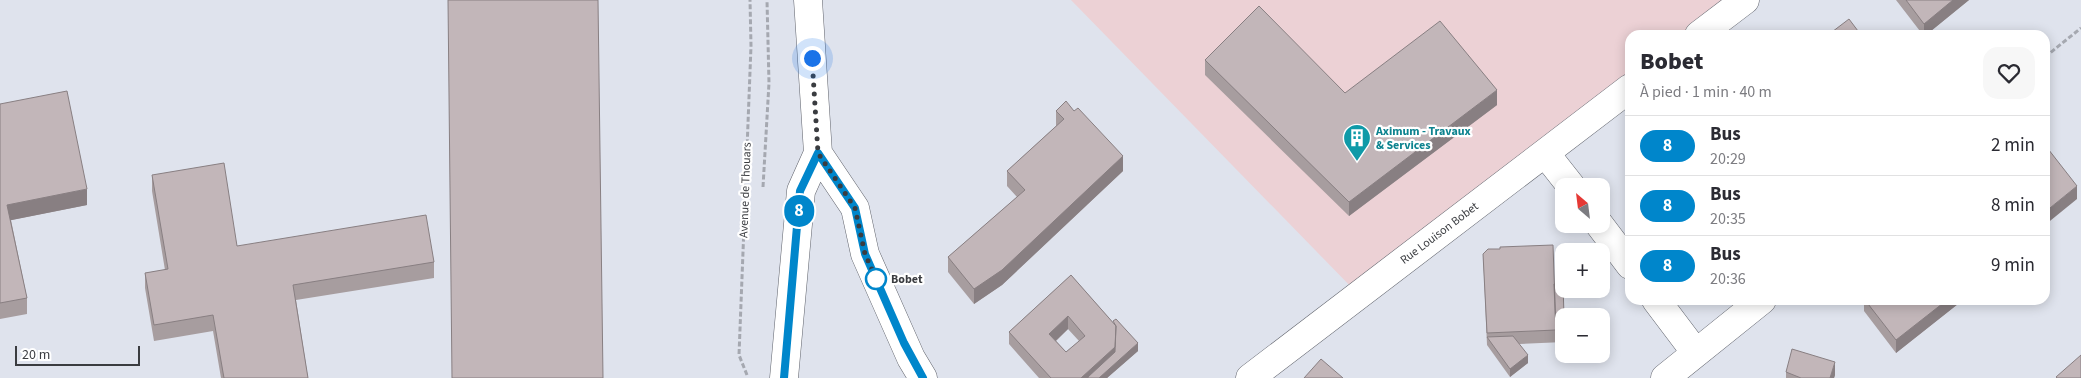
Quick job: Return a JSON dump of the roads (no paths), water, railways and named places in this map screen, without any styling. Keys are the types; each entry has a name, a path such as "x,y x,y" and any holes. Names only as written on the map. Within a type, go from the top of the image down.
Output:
{"street":[{"path":"784,378 800,191 818,153 808,0"},
{"path":"1706,30 1745,0"},
{"name":"Rue Louison Bobet","path":"1250,378 1625,92"},
{"path":"818,153 855,208 865,254 907,349 923,378"},
{"path":"1546,153 1565,178"},
{"path":"1606,233 1625,258"},
{"path":"1660,305 1696,353"},
{"path":"1665,378 1756,305"}],"place":[{"name":"Aximum - Travaux & Services","path":"1357,162"},
{"name":"Bobet","path":"876,279"}]}
